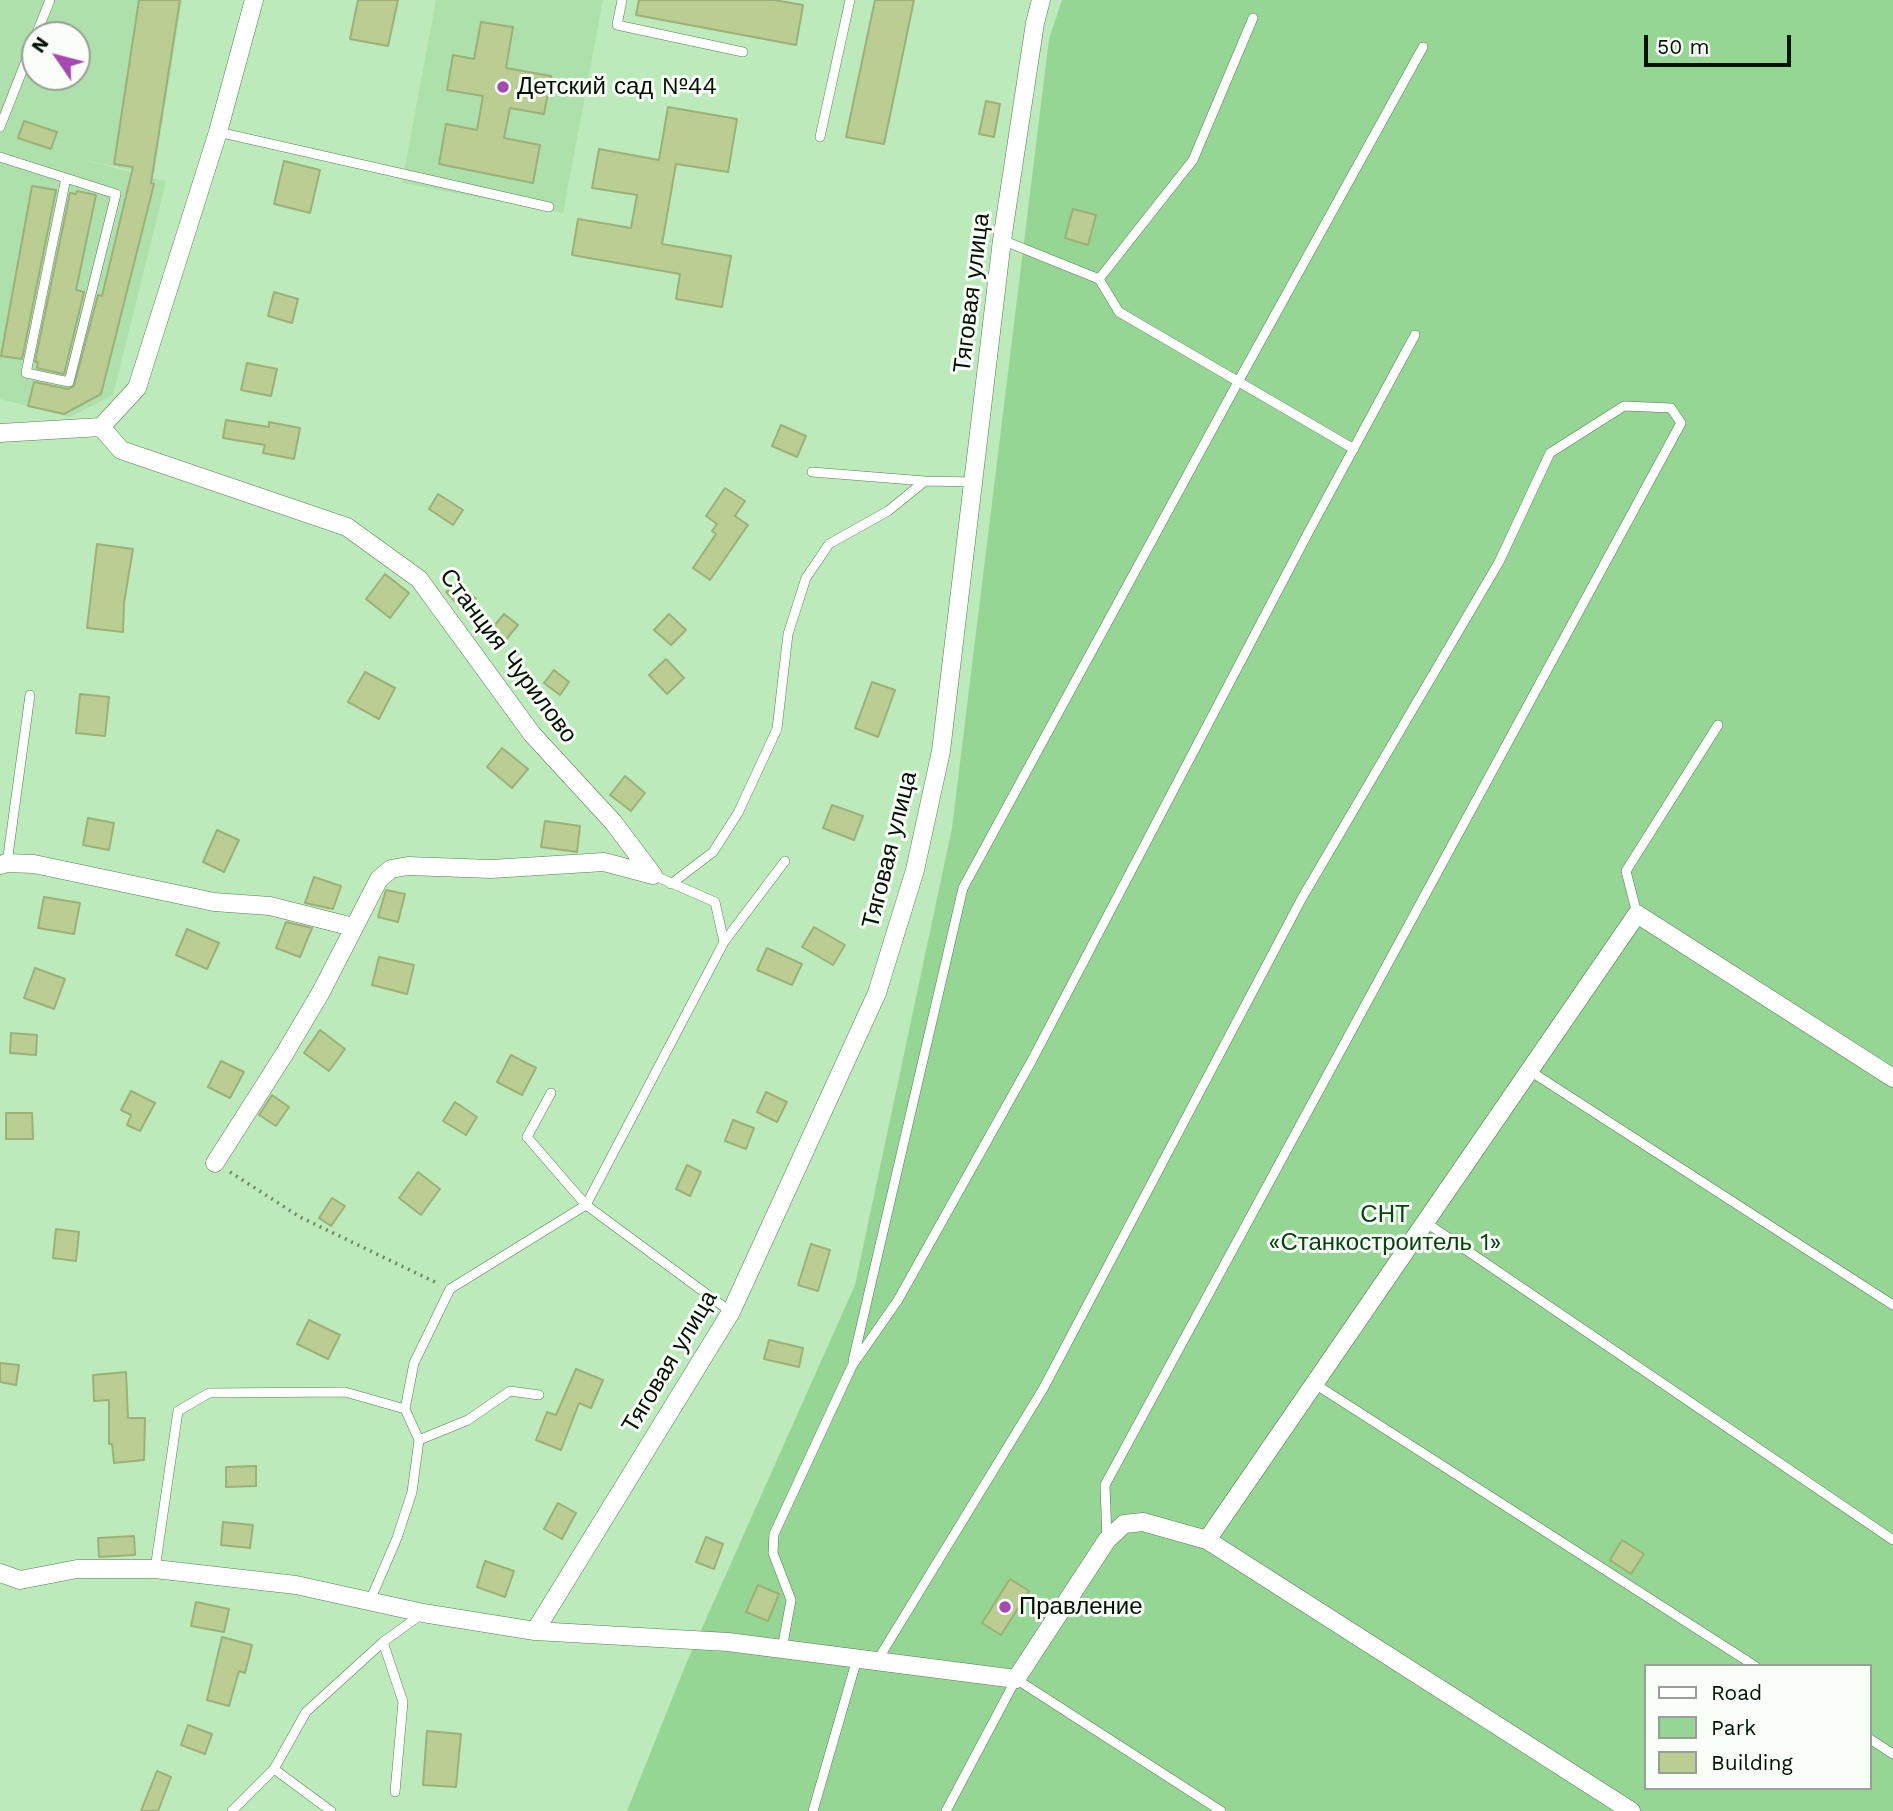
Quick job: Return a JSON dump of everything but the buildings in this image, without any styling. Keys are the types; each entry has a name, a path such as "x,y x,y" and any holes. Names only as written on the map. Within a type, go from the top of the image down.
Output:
{"street":[{"path":"0,433 101,427 137,388 218,132 254,0"},
{"name":"Тяговая улица","path":"535,1631 732,1312 877,993 915,870 941,751 1002,240 1035,23 1041,0"},
{"name":"Станция Чурилово","path":"101,427 121,450 347,527 419,579 532,734 613,822 653,875"},
{"name":"Станция Чурилово","path":"215,1163 321,992 379,879 391,869 408,866 491,869 604,862 653,875"},
{"path":"3,864 34,864 214,902 270,906 353,927"},
{"path":"1207,1539 1637,914 1893,1077"},
{"path":"0,1573 20,1580 77,1569 155,1569 296,1585 423,1614 535,1631 728,1642 1016,1679 1107,1540 1124,1524 1143,1522 1207,1539 1631,1811"}],"lane":[{"path":"42,21 50,0"},
{"path":"622,0 617,25 743,52"},
{"path":"820,136 850,0"},
{"path":"1099,279 1193,160 1253,18"},
{"path":"852,1366 963,888 1423,47"},
{"path":"0,127 21,74"},
{"path":"218,132 549,207"},
{"path":"0,157 66,178 116,194 69,382 26,373 66,178"},
{"path":"1002,240 1099,279 1119,312 1354,449"},
{"path":"782,1649 791,1600 773,1553 774,1534 852,1366 898,1300 1031,1062 1415,335"},
{"path":"877,1661 1042,1389 1301,898 1499,562 1549,453 1624,406 1671,408 1681,424 1105,1485 1107,1540"},
{"path":"812,472 974,482"},
{"path":"671,884 713,852 738,813 777,729 788,634 806,578 829,544 888,511 925,481"},
{"path":"3,864 30,695"},
{"path":"1637,914 1626,872 1717,725"},
{"path":"369,1603 397,1538 412,1492 419,1440 405,1409 414,1363 450,1289 586,1205 724,942 785,861"},
{"name":"Станция Чурилово","path":"653,875 715,902 724,942"},
{"path":"1530,1071 1893,1305"},
{"path":"551,1093 527,1136 586,1205 732,1312"},
{"path":"1425,1223 1893,1540"},
{"path":"1315,1384 1752,1664"},
{"path":"419,1440 468,1420 510,1391 539,1395"},
{"path":"155,1569 178,1411 209,1393 345,1392 405,1409"},
{"path":"232,1811 274,1769 306,1712 383,1642 423,1614"},
{"path":"383,1642 403,1702 395,1792"},
{"path":"813,1811 857,1659"},
{"path":"946,1811 1016,1679 1221,1811"},
{"path":"1872,1740 1893,1754"},
{"path":"274,1769 331,1811"}],"path":[{"path":"215,1163 300,1217 450,1289"}],"shaded area":[{"path":"0,0 182,0 154,175 76,158 166,181 113,395 70,417 0,399"},
{"name":"Детский сад №44","path":"436,0 603,0 563,213 402,183"}],"green space":[{"name":"СНТ «Станкостроитель 1»","path":"1062,0 1893,0 1893,1811 627,1811 686,1664 855,1285 952,828 1049,39"}],"place":[{"name":"Детский сад №44","path":"503,87"},
{"name":"Правление","path":"1005,1607"}]}
